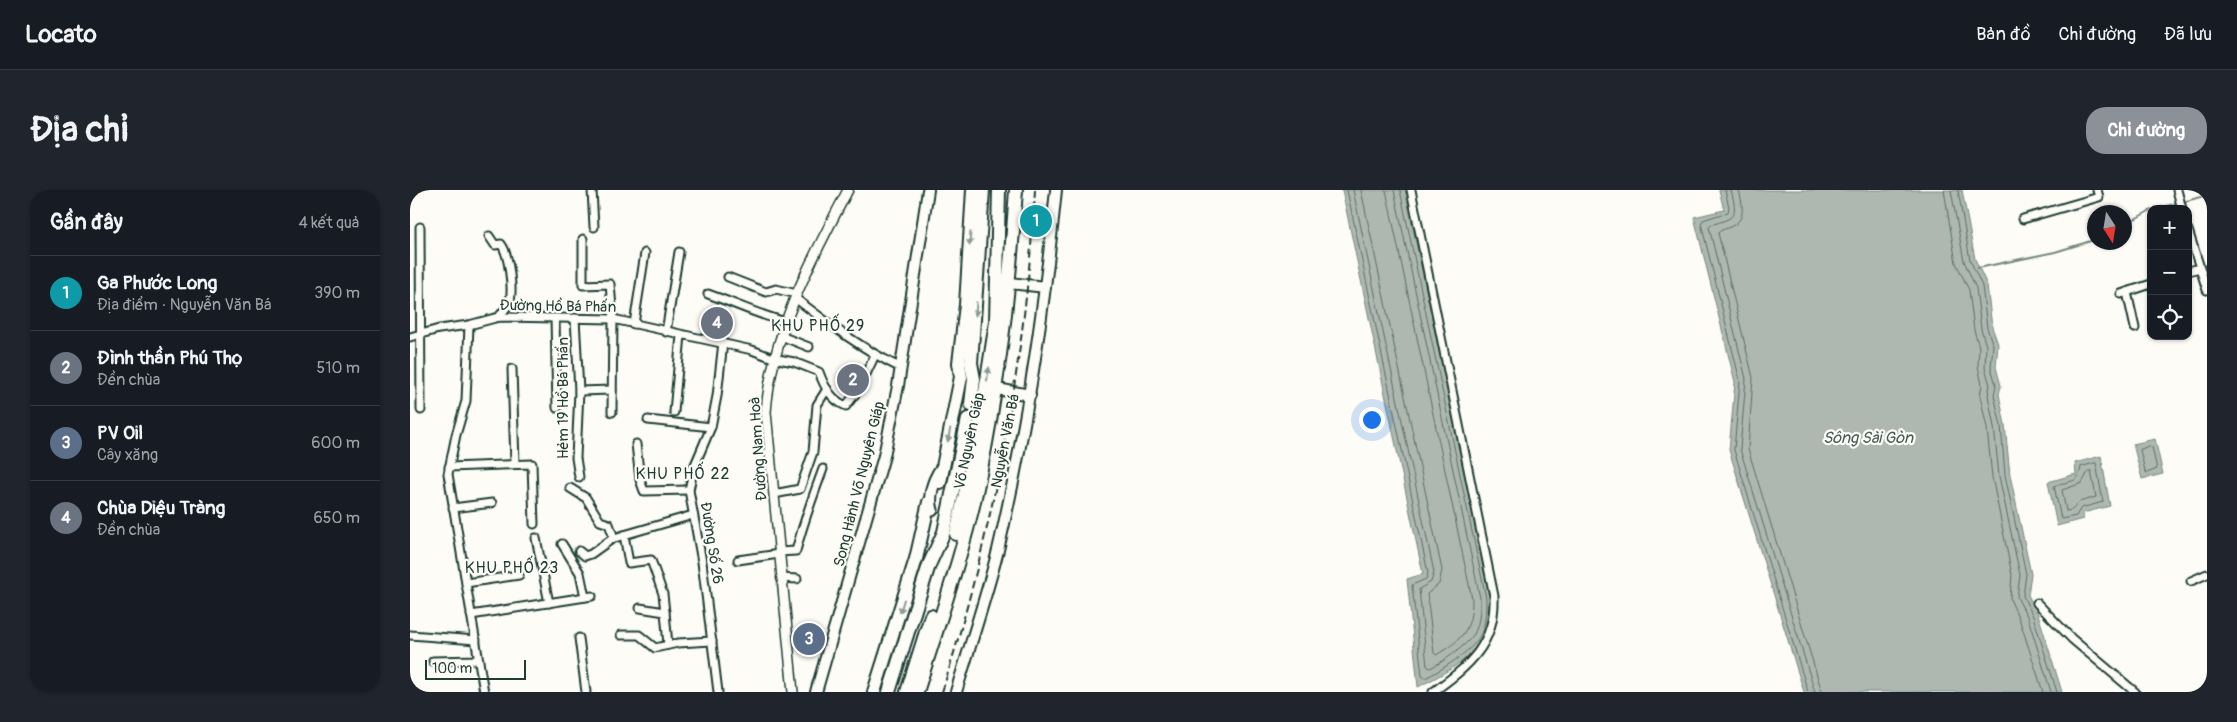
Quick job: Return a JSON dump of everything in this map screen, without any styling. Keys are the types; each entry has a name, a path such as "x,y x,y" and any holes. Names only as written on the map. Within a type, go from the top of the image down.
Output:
{"highway":[{"name":"Võ Nguyên Giáp","path":"940,482 961,377 959,362 966,306 973,190"},
{"name":"Võ Nguyên Giáp","path":"971,404 974,379 971,363 983,190"},
{"name":"Võ Nguyên Giáp","path":"917,692 972,507 997,389 1003,338 1000,190"},
{"name":"Võ Nguyên Giáp","path":"907,692 960,520 979,431 1003,283 1011,258 1016,190"},
{"path":"996,322 1003,338"},
{"path":"961,377 971,363"},
{"name":"Võ Nguyên Giáp","path":"889,692 929,565 944,532 968,419"},
{"path":"929,565 928,552 933,504"},
{"path":"874,692 933,504"}],"main road":[{"name":"Song Hành Võ Nguyên Giáp","path":"816,692 879,478 901,368 928,190"},
{"name":"Nguyễn Văn Bá","path":"956,692 994,562 1030,395 1056,190"},
{"path":"1003,283 1045,288"},
{"path":"997,389 1030,395"},
{"name":"Võ Nguyên Giáp","path":"933,504 935,478 943,466"}],"street":[{"path":"592,190 594,226"},
{"name":"Đường Nam Hoà","path":"793,692 780,578 766,412 768,384 781,336 808,266 848,190"},
{"path":"1411,190 1473,490 1494,596 1495,613 1487,641 1459,673 1433,692"},
{"path":"2022,218 2099,197 2097,190"},
{"path":"2177,192 2180,205"},
{"path":"420,228 421,410"},
{"path":"489,236 495,245 501,244 506,250 510,269 510,302 499,317"},
{"path":"583,239 583,285 610,284 613,319 612,412"},
{"path":"2192,243 2207,290"},
{"path":"666,332 679,252"},
{"path":"634,324 645,253"},
{"path":"2192,270 2200,268"},
{"path":"728,277 766,292 776,289 796,296 842,334 875,355 901,368"},
{"path":"2135,328 2124,293 2147,285"},
{"path":"708,294 745,307 760,315 786,322"},
{"name":"Đường Hồ Bá Phấn","path":"410,337 499,317 613,319 666,332 723,342 774,358 794,362 819,372 833,397 846,406 859,389 875,355"},
{"path":"555,318 557,408"},
{"name":"Hẻm 19 Hồ Bá Phấn","path":"575,318 579,391 576,458 579,477"},
{"path":"469,325 466,401 448,474 484,692"},
{"path":"674,412 681,335"},
{"path":"781,336 809,347"},
{"name":"Đường Số 26","path":"718,692 702,562 689,490 694,467 711,427 717,396 723,342"},
{"path":"512,369 515,464"},
{"path":"774,494 800,490 813,452 818,405 827,389"},
{"path":"579,391 612,390"},
{"path":"648,420 711,427"},
{"path":"636,444 638,469 643,490 689,490"},
{"path":"449,467 532,464 534,524"},
{"path":"738,560 796,550 804,516 812,501 823,469"},
{"path":"570,488 586,498 600,522 609,524 614,538"},
{"path":"453,508 492,503"},
{"path":"579,551 585,556 614,538 693,515"},
{"path":"624,535 630,563 651,560 663,594 668,645"},
{"path":"536,538 549,603"},
{"path":"471,615 588,597 580,573 562,544"},
{"path":"2191,581 2207,574"},
{"path":"466,584 519,575"},
{"path":"780,578 797,579"},
{"path":"2037,603 2072,639 2135,692"},
{"path":"640,608 665,612"},
{"path":"621,634 639,635 655,648 712,641"},
{"path":"410,635 476,640"},
{"path":"579,638 586,692"},
{"path":"433,661 479,660"}],"water":[{"path":"1342,190 1405,190 1491,597 1488,626 1481,642 1462,661 1418,687 1407,579 1423,574"},
{"name":"Sông Sài Gòn","path":"1719,190 1962,190 1975,259 1987,285 1992,327 1998,344 1996,367 2001,386 1999,394 2005,425 2010,475 2031,574 2028,595 2038,614 2062,692 1804,692 1729,450 1735,382 1694,217 1724,210"},
{"path":"2155,439 2163,474 2142,479 2133,444"},
{"path":"2101,456 2110,506 2083,513 2083,519 2057,526 2048,482 2076,474 2075,463"}],"waterway":[{"path":"2183,202 2207,195"},
{"path":"2170,205 2178,203"},
{"path":"2132,221 2147,212"},
{"path":"1978,268 2055,252 2087,242"}],"railway":[{"path":"942,692 977,568 1004,444 1024,318 1035,190"}],"place":[{"name":"Ga Phước Long","path":"1036,221"},
{"name":"Chùa Diệu Tràng","path":"717,323"},
{"name":"Đình thần Phú Thọ","path":"853,380"},
{"name":"PV Oil","path":"809,639"}],"district":[{"name":"KHU PHỐ 29","path":"818,325"},
{"name":"KHU PHỐ 22","path":"683,473"},
{"name":"KHU PHỐ 23","path":"512,567"}]}
